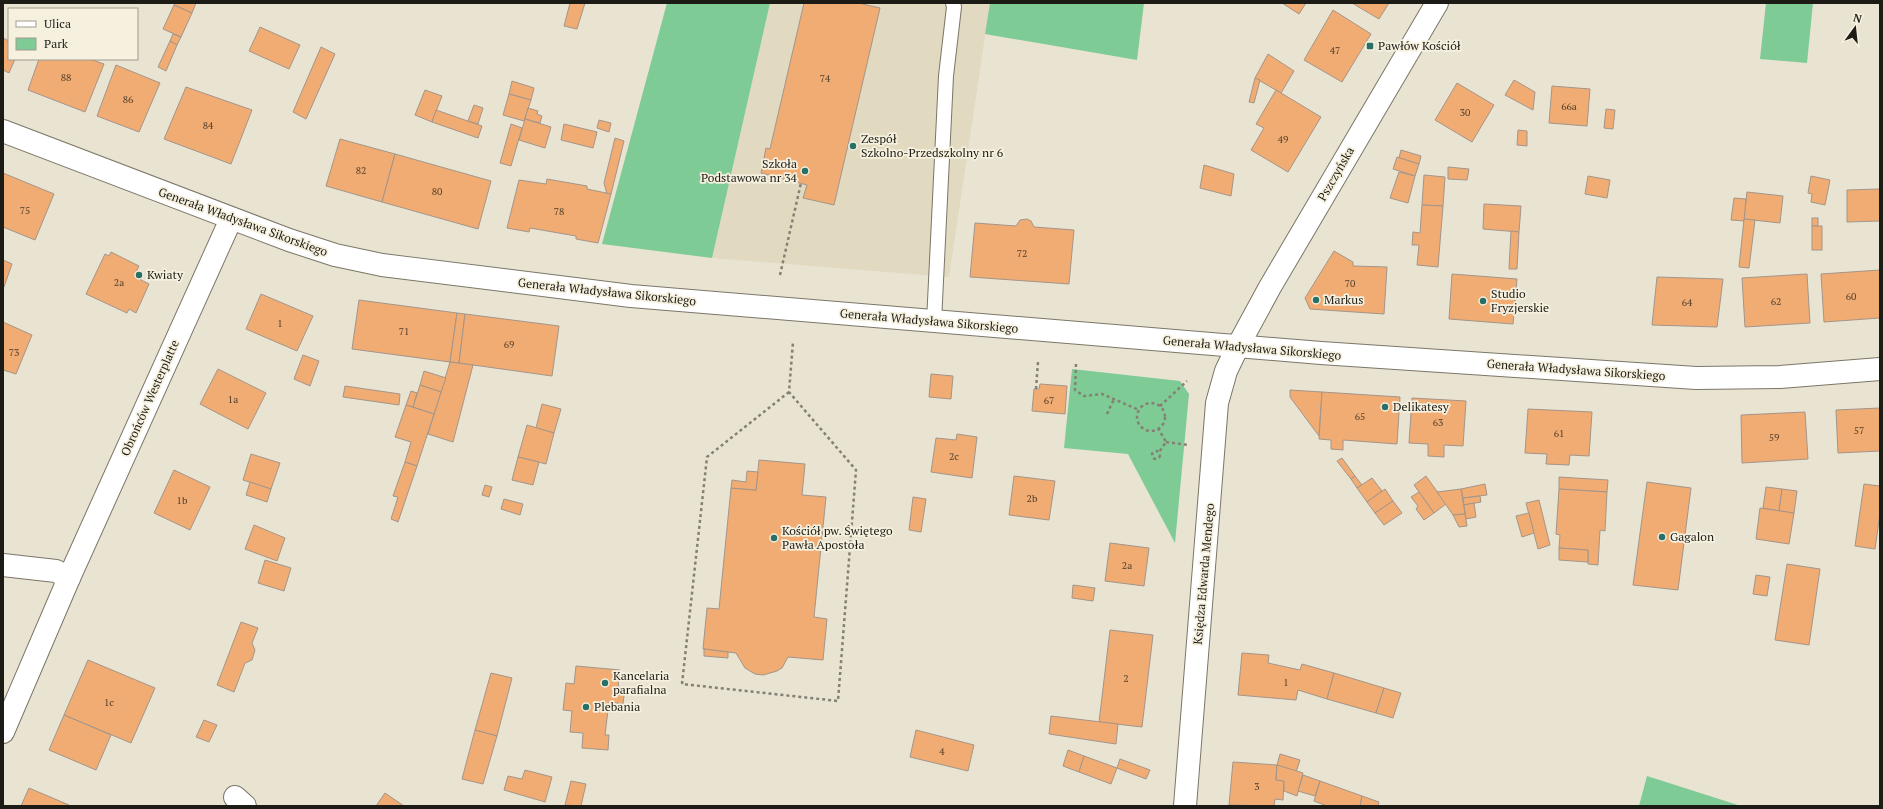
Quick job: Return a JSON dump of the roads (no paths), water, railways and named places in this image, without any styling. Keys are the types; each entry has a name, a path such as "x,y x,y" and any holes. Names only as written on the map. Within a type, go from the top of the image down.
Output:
{"street":[{"name":"Pszczyńska","path":"1238,346 1270,287 1437,3"},
{"name":"Generała Władysława Sikorskiego","path":"3,131 231,219 335,255 382,265 631,296 1329,354 1696,378 1780,377 1880,369"},
{"name":"Obrońców Westerplatte","path":"3,732 70,578 231,219"},
{"name":"Księdza Edwarda Mendego","path":"1185,806 1217,403 1226,371 1238,346"},
{"path":"3,565 56,571 70,578"}],"lane":[{"path":"934,322 946,76 954,8 953,3"}],"place":[{"name":"Pawłów Kościół","path":"1370,46"},
{"name":"Zespół Szkolno-Przedszkolny nr 6","path":"853,146"},
{"name":"Szkoła Podstawowa nr 34","path":"805,171"},
{"name":"Kwiaty","path":"139,275"},
{"name":"Markus","path":"1316,300"},
{"name":"Studio Fryzjerskie","path":"1483,301"},
{"name":"Delikatesy","path":"1385,407"},
{"name":"Gagalon","path":"1662,537"},
{"name":"Kościół pw. Świętego Pawła Apostoła","path":"774,538"},
{"name":"Kancelaria parafialna","path":"605,683"},
{"name":"Plebania","path":"586,707"}]}
